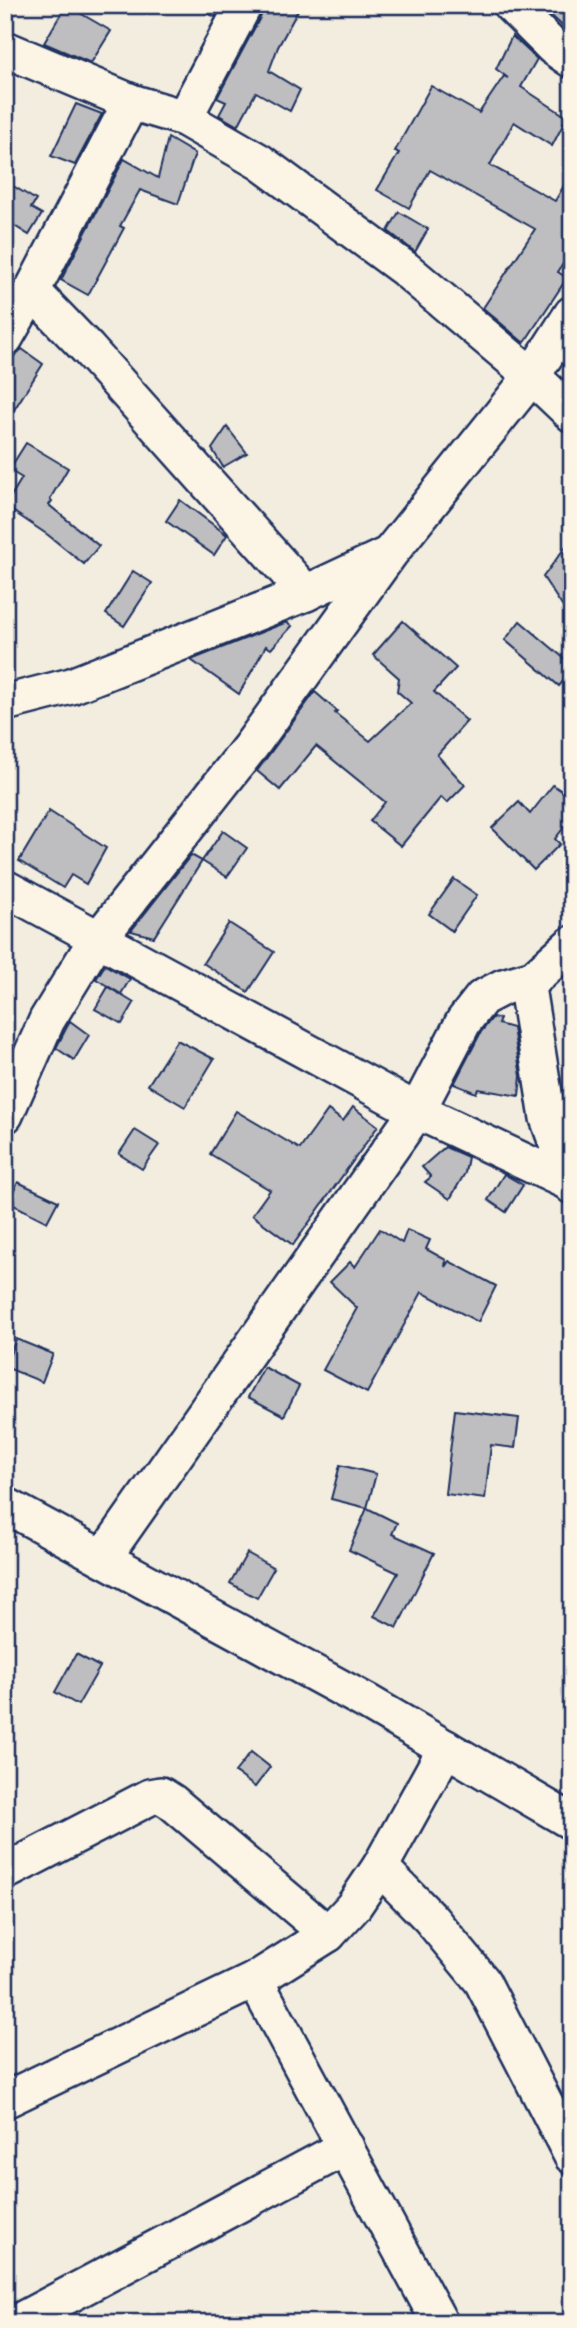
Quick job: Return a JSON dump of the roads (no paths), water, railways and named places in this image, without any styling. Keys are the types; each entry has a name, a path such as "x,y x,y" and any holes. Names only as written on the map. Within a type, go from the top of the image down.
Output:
{"street":[{"path":"184,118 244,5"},
{"path":"511,5 553,47 572,60"},
{"path":"5,49 131,102 184,118 260,162 405,269 532,376 572,414"},
{"path":"5,338 33,291 131,102"},
{"path":"33,291 89,349 306,593"},
{"path":"9,1100 47,1020 90,950 250,746 390,553 532,376 572,314"},
{"path":"5,703 71,686 306,593 390,553"},
{"path":"5,888 416,1111 571,1185"},
{"path":"103,1558 416,1111 464,1021 482,998 503,987 534,978 572,944"},
{"path":"526,981 548,1118 571,1185"},
{"path":"5,1505 446,1748 572,1822"},
{"path":"5,2100 255,1980 328,1934 353,1907 380,1867 446,1748"},
{"path":"5,1872 150,1797 161,1795 328,1934"},
{"path":"380,1867 430,1918 482,1981 572,2156"},
{"path":"255,1980 346,2147 428,2318"},
{"path":"16,2323 346,2147"}]}
